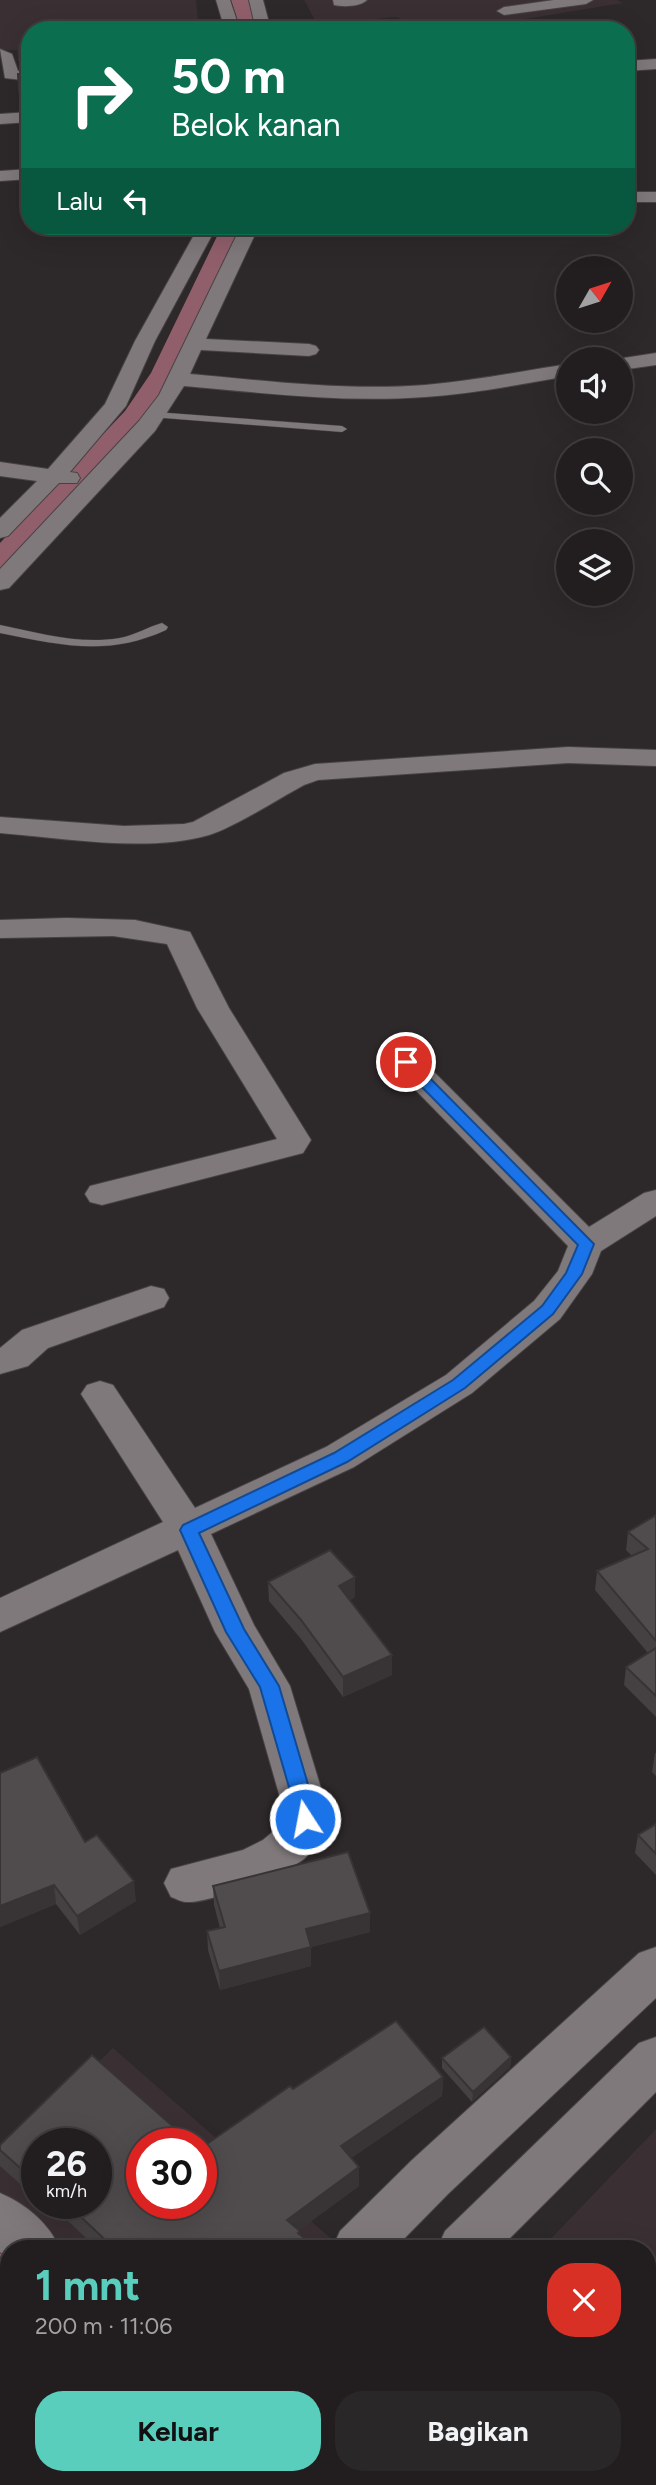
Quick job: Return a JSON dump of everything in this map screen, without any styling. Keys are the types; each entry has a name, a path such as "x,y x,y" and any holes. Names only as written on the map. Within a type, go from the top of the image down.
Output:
{"street":[{"path":"223,0 230,21"},
{"path":"256,0 262,21"},
{"path":"339,2 360,0"},
{"path":"504,10 586,0"},
{"path":"491,1 517,21"},
{"path":"0,54 7,57 11,75 21,76"},
{"path":"635,65 656,64"},
{"path":"0,119 21,122"},
{"path":"0,176 21,175"},
{"path":"635,197 656,197"},
{"path":"0,583 74,479 203,235"},
{"path":"0,531 74,479 155,415 178,379 246,235"},
{"path":"193,344 309,350"},
{"path":"633,362 656,359"},
{"path":"178,379 293,388 400,392 556,372"},
{"path":"0,469 74,479"},
{"path":"0,825 124,834 184,832 202,828 294,779 315,772 568,755 656,758"},
{"path":"0,929 100,927 159,932 179,938 214,1008 294,1140 291,1146 102,1194"},
{"path":"406,1062 586,1244"},
{"path":"0,1616 189,1530 340,1457 459,1384 547,1310 574,1274 586,1244 649,1213"},
{"path":"0,1361 15,1357 35,1339 151,1298"},
{"path":"100,1394 189,1530 236,1632 270,1686 305,1808 305,1819 291,1843 273,1859 187,1883"},
{"path":"367,2240 430,2177 655,1971"},
{"path":"472,2240 656,2059"},
{"path":"0,2218 24,2240"}],"lane":[{"path":"155,415 342,429"},
{"path":"0,629 100,644 130,642 162,627"}],"shaded area":[{"path":"0,0 196,0 198,21 21,21 21,50 0,50"},
{"path":"304,0 617,0 623,3 521,21 404,21 397,17 315,21"},
{"path":"113,2048 205,2128 126,2128 126,2219 217,2219 217,2139 333,2240 0,2240 0,2158 21,2138 21,2219 112,2219 112,2128 31,2128"},
{"path":"656,2129 656,2240 550,2240"}],"building":[{"path":"18,44 21,44 21,61"},
{"path":"18,74 21,74 19,92"},
{"path":"656,1515 656,1641 597,1571 648,1549 628,1532"},
{"path":"330,1550 355,1577 339,1586 392,1655 343,1677 301,1620 268,1582"},
{"path":"656,1648 656,1696 626,1667"},
{"path":"37,1757 85,1842 97,1835 134,1881 77,1916 54,1885 0,1906 0,1773"},
{"path":"656,1824 656,1854 638,1835"},
{"path":"348,1852 370,1913 306,1929 311,1947 219,1971 207,1931 225,1927 213,1886"},
{"path":"396,2021 443,2077 341,2146 359,2167 287,2220 306,2240 105,2240 83,2219 112,2219 112,2128 21,2128 21,2169 0,2150 0,2145 92,2055 175,2128 126,2128 126,2219 217,2219 217,2137 290,2086 293,2089"},
{"path":"484,2027 511,2057 473,2092 442,2058"}],"waterway":[{"path":"240,0 247,21"},
{"path":"0,560 135,416 163,373 229,235"}],"route":[{"path":"305,1819 305,1808 270,1686 236,1632 189,1530 340,1457 459,1384 547,1310 574,1274 586,1244 406,1062"}]}
